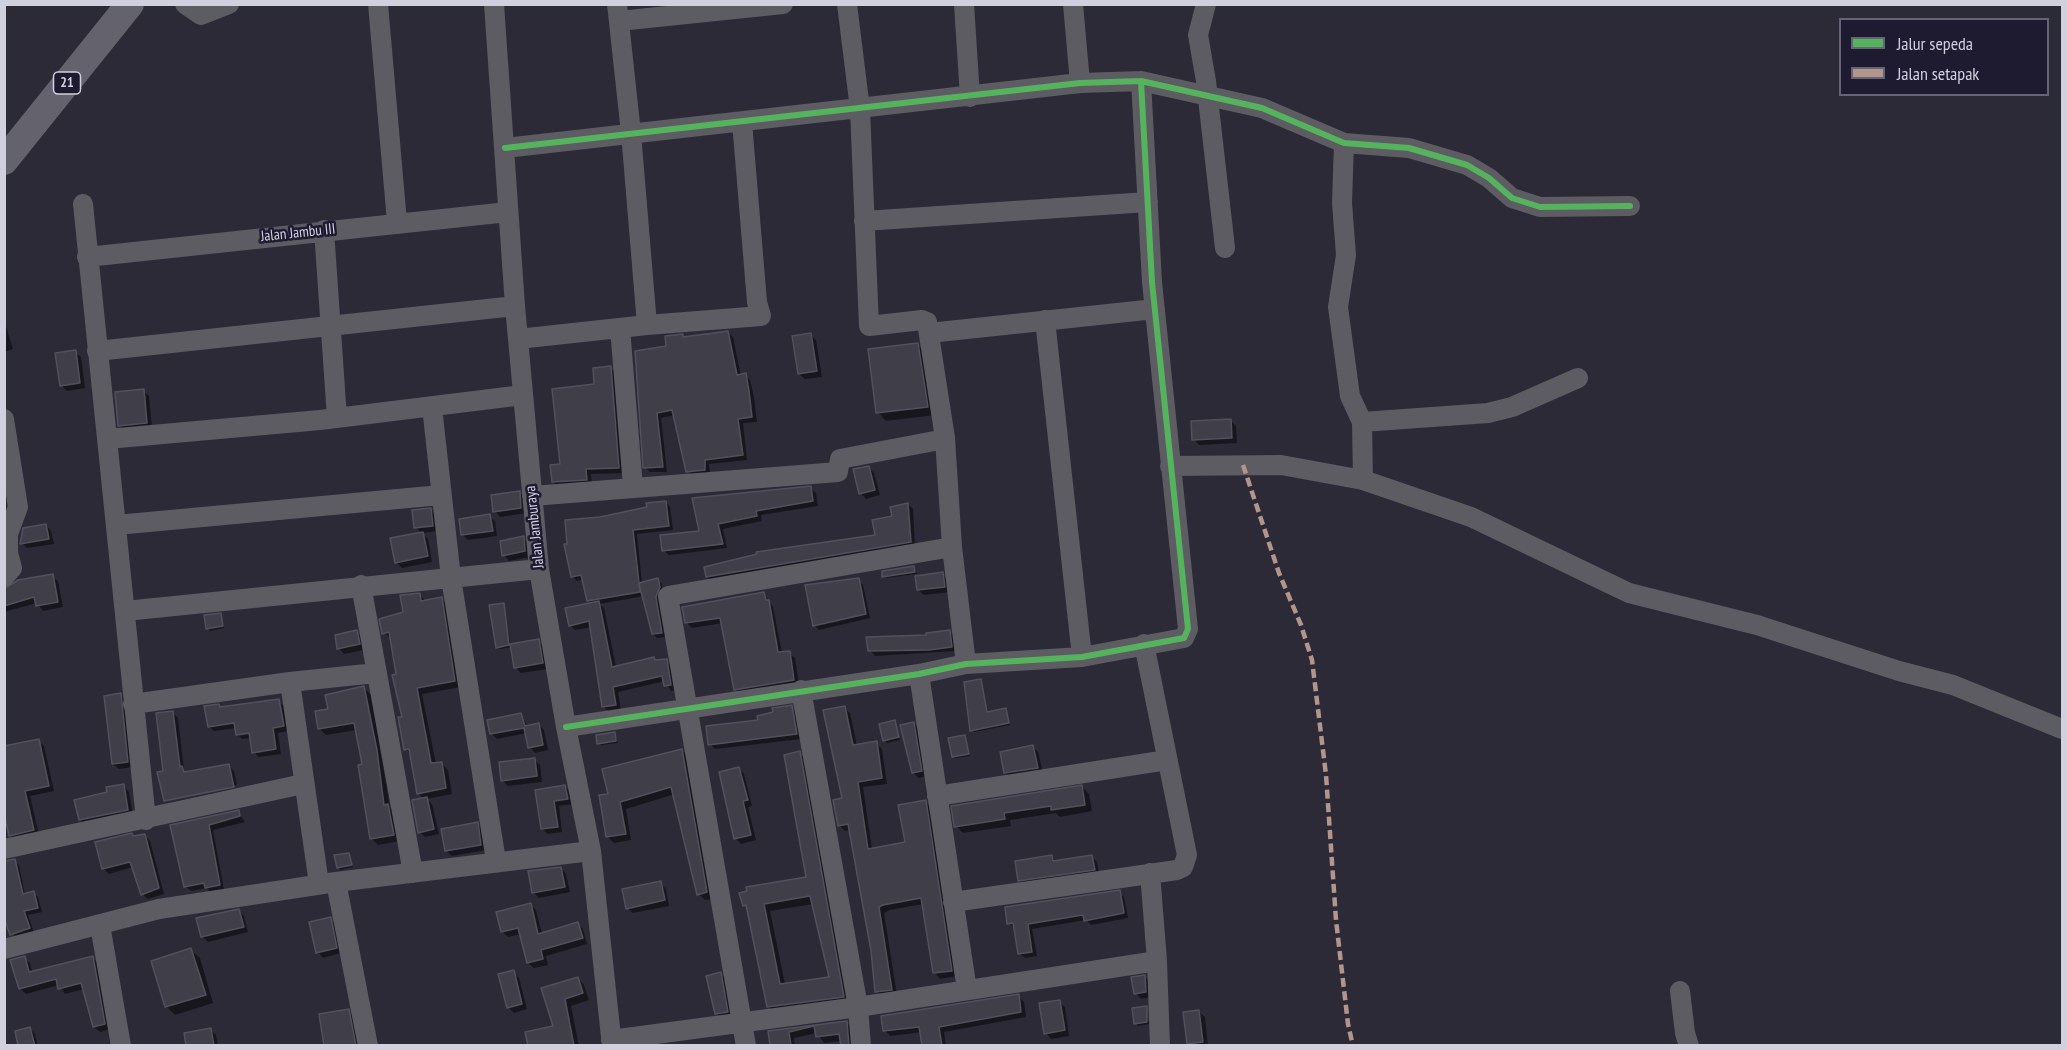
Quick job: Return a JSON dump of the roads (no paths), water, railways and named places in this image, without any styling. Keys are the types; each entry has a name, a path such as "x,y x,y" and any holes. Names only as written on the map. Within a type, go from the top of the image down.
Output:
{"highway":[{"name":"21","path":"4,161 130,4"}],"street":[{"path":"185,4 201,15 229,4"},
{"path":"378,4 397,222"},
{"name":"Jalan Jamburaya","path":"494,4 515,306 539,569 566,727 591,851 611,1042"},
{"path":"647,325 631,133 618,13 783,4"},
{"path":"847,4 860,109 869,326 922,320 927,322 945,439 952,547 966,664"},
{"path":"964,4 970,97"},
{"path":"1073,4 1080,83"},
{"path":"1206,4 1198,35 1208,94 1225,248"},
{"path":"505,148 1080,83 1141,81 1208,94 1262,108 1344,143 1409,148 1467,165 1489,178 1512,198 1540,207 1630,206"},
{"path":"566,727 919,674 966,664 1082,657 1184,638 1188,629 1155,309 1141,81"},
{"path":"518,339 760,316 742,122"},
{"path":"1344,143 1342,203 1346,255 1338,307 1350,396 1362,422 1363,480"},
{"path":"864,221 1148,202"},
{"path":"83,204 146,820"},
{"name":"Jalan Jambu III","path":"87,257 397,222 508,212"},
{"path":"324,230 337,418"},
{"path":"97,351 515,306"},
{"path":"929,333 1155,309"},
{"path":"1045,320 1082,657"},
{"path":"620,328 633,487"},
{"path":"1362,422 1488,413 1512,407 1578,378"},
{"path":"107,439 337,418 523,395"},
{"path":"432,407 451,578 496,861"},
{"path":"4,419 18,507 8,534 8,553 12,568 4,577"},
{"path":"532,496 838,472 840,459 945,439"},
{"path":"1170,466 1281,465 1363,480 1471,517 1629,593 1757,625 1899,671 1953,685 2062,729"},
{"path":"116,525 441,495"},
{"path":"746,1046 668,596 952,547"},
{"path":"125,611 362,585 539,569"},
{"path":"362,585 413,873"},
{"path":"953,902 1177,870 1186,863 1187,855 1144,644"},
{"path":"133,704 290,682 376,673"},
{"path":"919,674 967,990"},
{"path":"290,682 303,784 368,1046"},
{"path":"801,690 858,1006 861,1046"},
{"path":"937,796 1167,760"},
{"path":"4,849 146,820 303,784"},
{"path":"4,949 159,909 327,883 591,851"},
{"path":"1150,873 1157,961 1160,1046"},
{"path":"100,925 121,1046"},
{"path":"611,1042 743,1020 858,1006 1157,961"},
{"path":"1680,991 1689,1046"}]}
